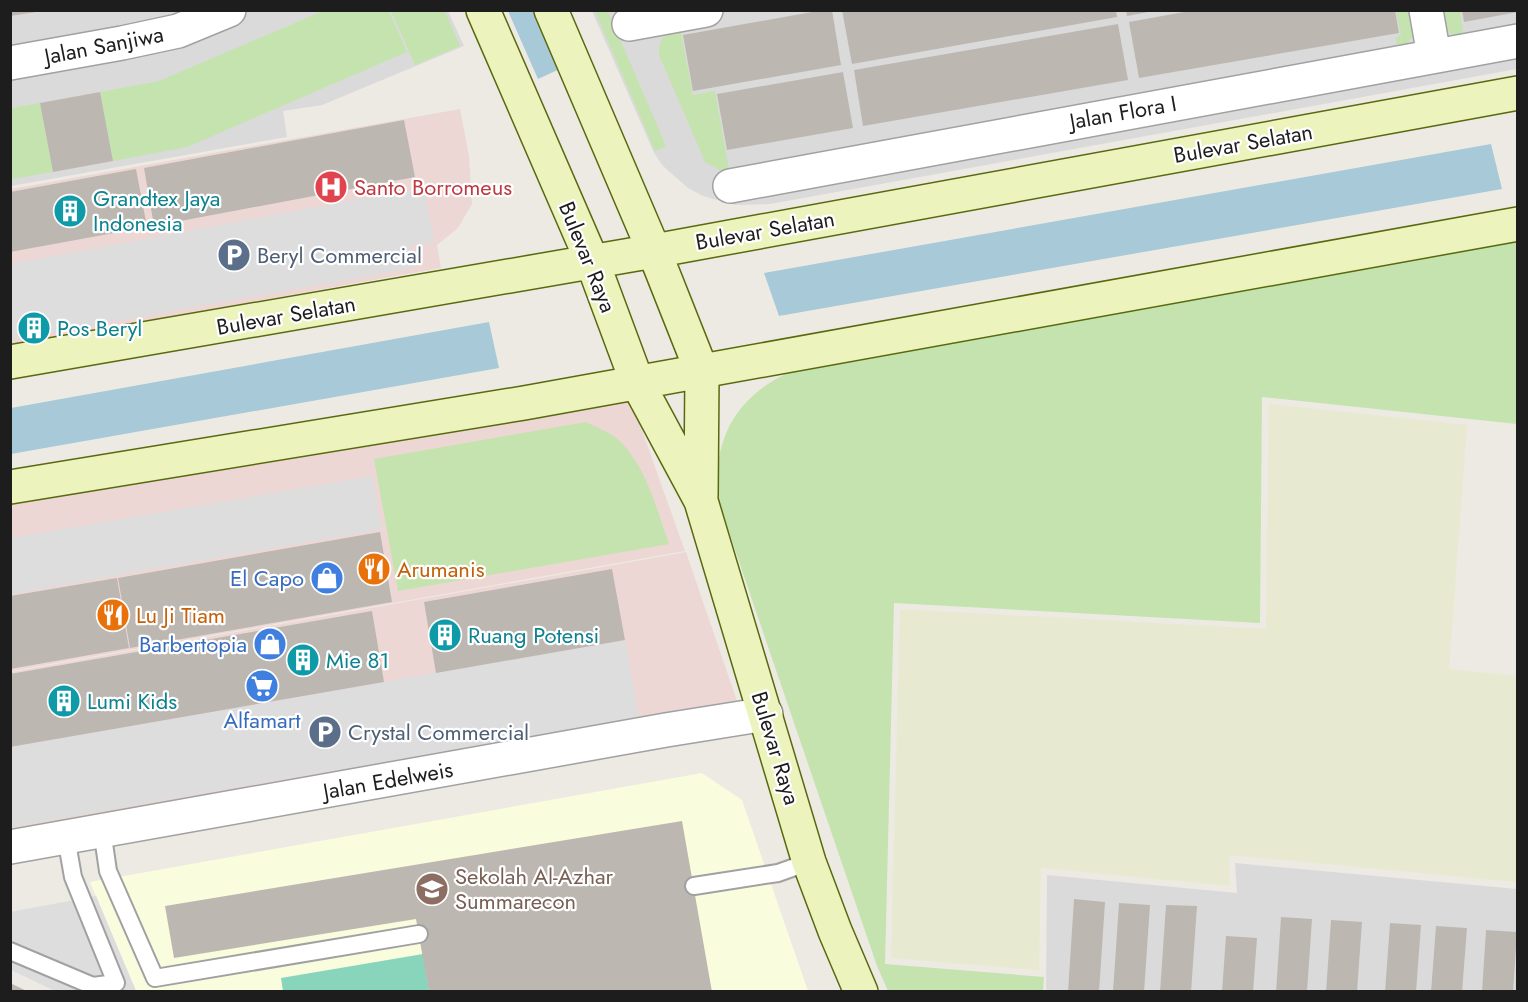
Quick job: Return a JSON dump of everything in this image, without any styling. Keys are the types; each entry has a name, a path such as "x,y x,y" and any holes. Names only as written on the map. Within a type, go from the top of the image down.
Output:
{"main road":[{"name":"Bulevar Raya","path":"483,10 591,261 637,382 701,501 809,862 861,992"},
{"name":"Bulevar Raya","path":"551,10 654,250 702,372 701,501"},
{"name":"Bulevar Selatan","path":"10,362 654,250 1518,93"},
{"path":"10,487 702,372 1518,224"}],"street":[{"name":"Jalan Sanjiwa","path":"10,63 178,31 229,10"},
{"path":"629,24 706,10"},
{"path":"1426,10 1434,56"},
{"name":"Jalan Flora I","path":"730,186 1518,41"},
{"name":"Jalan Edelweis","path":"10,847 766,714"}],"lane":[{"path":"102,830 108,871 155,978 419,934"},
{"path":"10,951 93,987 116,983 73,877 66,837"},
{"path":"694,886 778,873 809,862"}],"shaded area":[{"path":"11,11 448,11 464,46 322,105 283,111 287,137 11,186"},
{"path":"592,11 1517,11 1517,69 770,204 735,205 703,196 688,188 663,166 654,153"},
{"name":"Beryl Commercial","path":"460,109 469,156 472,204 458,228 437,245 441,268 11,345 11,189"},
{"name":"Beryl Commercial","path":"424,187 434,242 410,246 413,268 11,340 11,264"},
{"path":"629,394 685,551 11,671 11,497"},
{"path":"1269,404 1467,425 1449,669 1517,676 1517,882 1229,855 1230,886 1041,868 1039,970 891,958 900,609 1266,629"},
{"path":"372,476 382,529 11,594 11,538"},
{"name":"Crystal Commercial","path":"686,552 738,704 11,832 11,672"},
{"name":"Crystal Commercial","path":"625,640 639,717 11,827 11,747"},
{"name":"Sekolah Al-Azhar Summarecon","path":"702,773 742,800 808,991 136,991 90,882"},
{"path":"1235,863 1517,889 1517,991 1046,992 1047,875 1237,893"},
{"path":"96,896 136,991 55,991 11,970 10,912"}],"green space":[{"path":"323,11 389,11 407,52 187,147 113,161 100,92 159,81"},
{"path":"391,11 445,11 460,46 415,65"},
{"path":"595,11 608,11 666,146 655,151"},
{"path":"1396,11 1412,11 1414,35 1407,44 1397,48 1396,37 1401,36"},
{"path":"1438,11 1460,11 1464,37 1457,37 1441,27"},
{"path":"680,28 693,95 715,91 729,170 721,171 705,162 659,55 661,40 670,32"},
{"path":"40,103 53,172 11,179 11,108"},
{"path":"1517,238 1517,424 1262,397 1260,623 894,603 885,964 1044,977 1043,991 888,991 877,966 718,500 719,458 724,439 742,407 772,381 792,371"},
{"path":"586,422 615,437 635,460 649,487 669,544 398,591 374,459"},
{"path":"423,954 429,991 283,991 281,978"}],"water":[{"path":"508,11 537,11 562,68 538,79"},
{"path":"1491,144 1502,189 779,316 764,273"},
{"path":"489,322 499,368 11,454 11,408"}],"building":[{"path":"10,10 36,10 36,12 10,16"},
{"path":"832,10 841,65 693,91 683,35"},
{"path":"842,10 1116,10 1117,17 852,64"},
{"path":"1126,10 1149,10 1149,12 1127,16"},
{"path":"1195,10 1395,10 1399,33 1139,78 1129,22"},
{"path":"1462,10 1518,10 1518,12 1464,22"},
{"path":"1118,24 1128,80 863,126 854,70"},
{"path":"843,72 853,128 727,150 717,94"},
{"path":"100,92 113,161 53,172 40,103"},
{"path":"404,120 415,177 154,226 144,168"},
{"path":"136,169 147,227 10,252 10,192"},
{"name":"Pos Beryl","path":"39,320 42,334 30,336 27,322"},
{"path":"380,532 392,602 130,648 118,578"},
{"path":"612,569 625,640 436,673 424,602"},
{"path":"117,578 129,648 10,669 10,596"},
{"path":"372,611 384,682 10,747 10,674"},
{"path":"682,821 712,992 429,992 416,919 174,958 165,906"},
{"path":"1074,899 1105,902 1099,992 1068,992"},
{"path":"1119,903 1150,905 1144,992 1113,992"},
{"path":"1166,905 1197,906 1191,992 1160,992"},
{"path":"1281,917 1312,919 1307,992 1276,992"},
{"path":"1331,920 1362,922 1357,992 1326,992"},
{"path":"1390,923 1421,925 1416,992 1385,992"},
{"path":"1436,926 1467,928 1462,992 1431,992"},
{"path":"1486,930 1517,932 1513,992 1482,992"},
{"path":"1226,936 1257,938 1253,992 1222,992"},
{"path":"10,983 29,992 10,992"}],"place":[{"name":"Santo Borromeus","path":"331,187"},
{"name":"Grandtex Jaya Indonesia","path":"70,211"},
{"name":"Beryl Commercial","path":"234,255"},
{"name":"Pos Beryl","path":"34,328"},
{"name":"Arumanis","path":"374,569"},
{"name":"El Capo","path":"327,578"},
{"name":"Lu Ji Tiam","path":"113,615"},
{"name":"Ruang Potensi","path":"445,635"},
{"name":"Barbertopia","path":"270,644"},
{"name":"Mie 81","path":"303,660"},
{"name":"Alfamart","path":"262,686"},
{"name":"Lumi Kids","path":"64,701"},
{"name":"Crystal Commercial","path":"325,732"},
{"name":"Sekolah Al-Azhar Summarecon","path":"432,889"}]}
